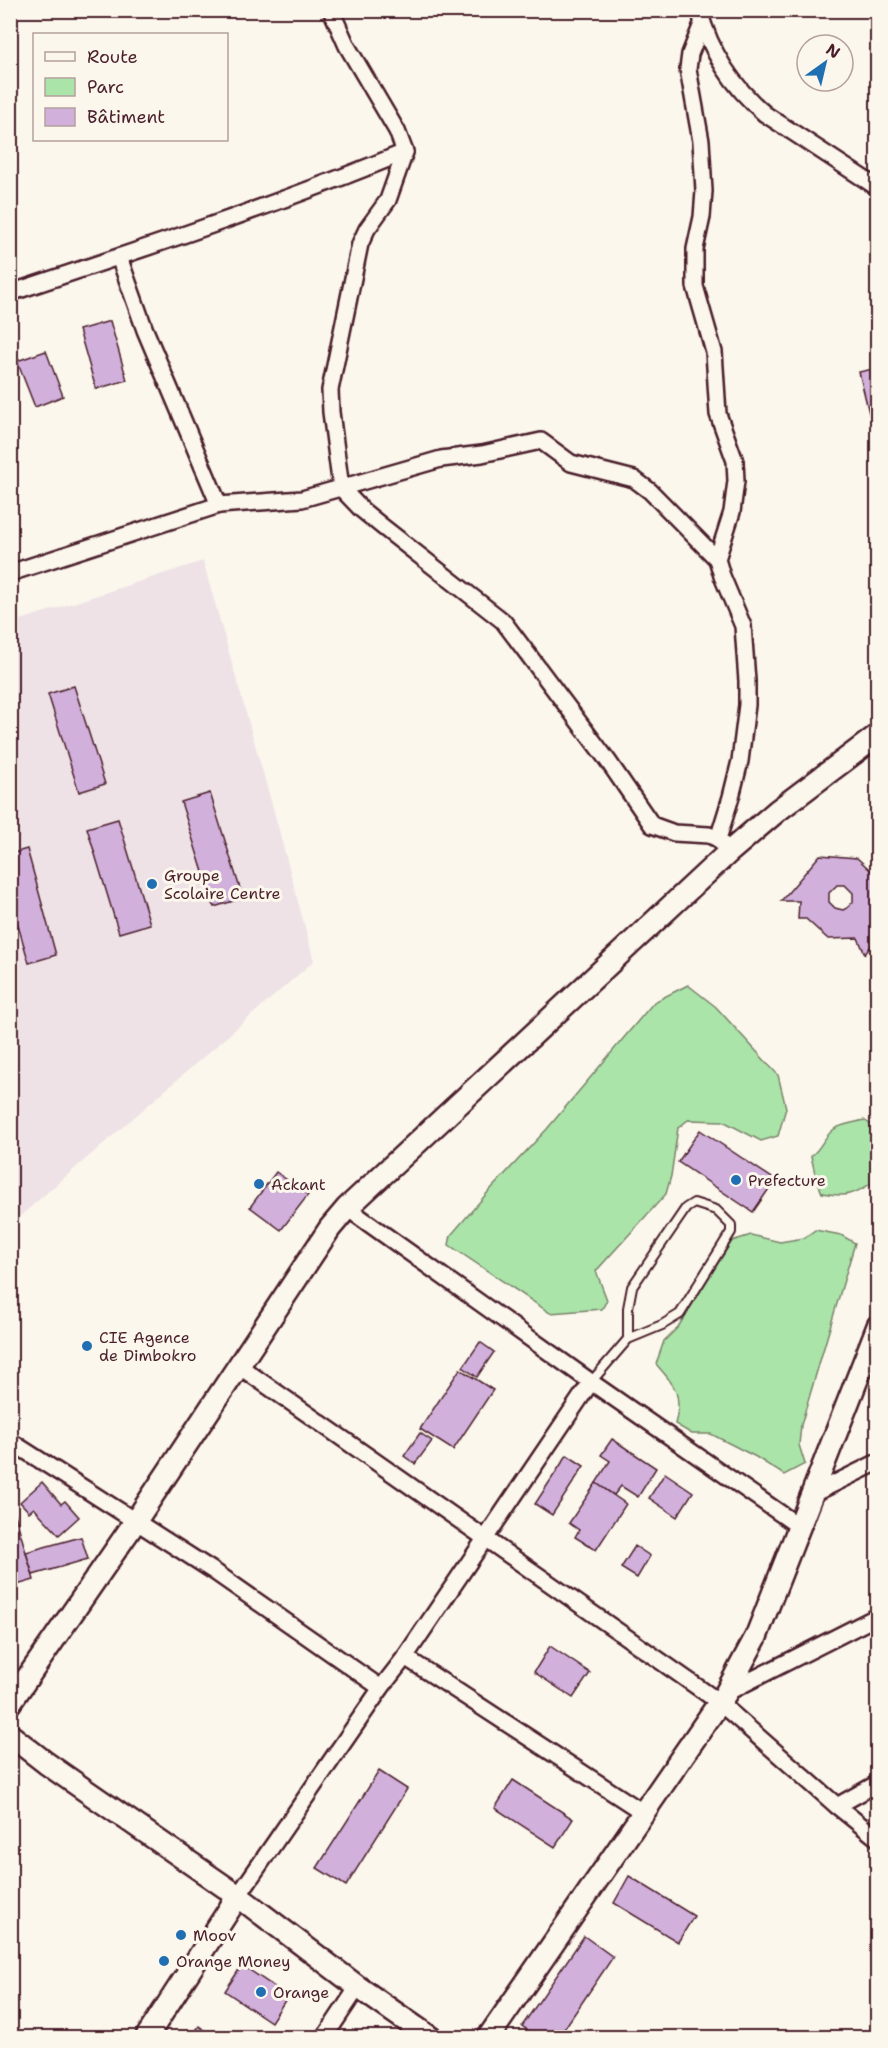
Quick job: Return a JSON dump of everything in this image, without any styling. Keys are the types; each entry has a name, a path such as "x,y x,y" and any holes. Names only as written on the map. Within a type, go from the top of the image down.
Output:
{"main road":[{"path":"10,1703 135,1522 330,1228 347,1208 724,846 777,811 878,735"},
{"path":"488,2037 723,1698 756,1637 878,1326"},
{"path":"10,1735 46,1763 238,1896 358,1987 431,2037"},
{"path":"146,2037 238,1896"}],"street":[{"path":"10,573 219,505 302,499 341,488 441,459 482,454 541,441 571,463 626,477 641,484 717,559 743,627 747,692 740,761 724,846 709,835 674,833 652,825 601,752 502,621 383,527 341,488 330,390 360,244 388,200 405,152 397,131 347,46 331,10"},
{"path":"700,17 716,54 740,90 751,102 765,114 878,188"},
{"path":"700,17 688,69 701,141 704,191 702,217 695,249 695,286 714,352 718,414 736,470 732,513 717,559"},
{"path":"10,293 119,257 354,173 405,152"},
{"path":"119,257 145,330 219,505"},
{"path":"347,1208 800,1527"},
{"path":"239,1366 485,1537 596,1618 723,1698 837,1806 878,1839"},
{"path":"238,1896 381,1688 405,1657 591,1382"},
{"path":"10,1441 215,1572 381,1688"},
{"path":"813,1494 878,1462"},
{"path":"723,1698 878,1616"},
{"path":"405,1657 644,1813"},
{"path":"837,1806 878,1783"},
{"path":"324,2037 358,1987"}],"lane":[{"path":"591,1382 628,1339 662,1325 680,1314 730,1232 731,1225 716,1210 694,1203 686,1208 632,1287 628,1308 628,1339"}],"shaded area":[{"name":"Groupe Scolaire Centre","path":"203,561 314,961 11,1224 11,623"}],"green space":[{"path":"688,985 716,1007 778,1075 786,1108 778,1136 761,1141 723,1121 688,1120 678,1128 666,1194 596,1271 607,1300 602,1309 550,1313 449,1245 451,1235 547,1129 654,1002"},
{"path":"864,1120 877,1129 877,1180 851,1194 822,1193 811,1156 836,1128"},
{"path":"815,1230 841,1235 855,1243 801,1425 799,1445 805,1464 784,1475 756,1457 711,1434 692,1434 675,1424 678,1405 676,1391 656,1364 664,1341 678,1327 732,1241 751,1235 780,1242 804,1238"}],"building":[{"path":"110,321 127,380 96,389 79,330"},
{"path":"46,351 63,396 35,407 17,361"},
{"path":"878,368 878,450 859,372"},
{"path":"74,686 105,784 79,792 48,694"},
{"path":"210,793 243,898 214,907 181,802"},
{"path":"118,819 150,924 119,933 87,828"},
{"path":"27,849 56,955 29,963 10,898 10,854"},
{"path":"820,855 857,858 878,877 878,918 872,925 878,929 878,937 865,954 858,938 828,939 806,919 798,919 799,901 781,901","holes":["837,885 845,885 853,893 853,902 843,910 835,908 829,902 829,893"]},
{"path":"700,1130 775,1180 753,1212 678,1162"},
{"path":"276,1172 308,1195 281,1230 250,1207"},
{"path":"480,1342 494,1352 477,1377 463,1367"},
{"path":"460,1369 493,1390 453,1450 420,1429"},
{"path":"420,1433 432,1441 415,1464 404,1456"},
{"path":"612,1439 656,1468 638,1497 621,1486 614,1495 596,1483 610,1461 601,1455"},
{"path":"567,1455 584,1466 552,1515 535,1504"},
{"path":"665,1473 693,1492 677,1517 649,1498"},
{"path":"42,1482 61,1504 65,1501 79,1517 59,1535 34,1508 29,1512 20,1502"},
{"path":"596,1483 626,1504 596,1550 575,1537 579,1530 569,1523"},
{"path":"10,1504 12,1504 34,1580 10,1587"},
{"path":"81,1537 88,1559 33,1575 26,1552"},
{"path":"635,1546 650,1556 637,1578 621,1568"},
{"path":"550,1646 590,1673 573,1698 534,1672"},
{"path":"379,1771 407,1789 346,1886 317,1868"},
{"path":"513,1780 573,1819 555,1847 495,1808"},
{"path":"629,1876 694,1916 678,1942 614,1903"},
{"path":"584,1936 613,1957 558,2038 539,2038 522,2026"},
{"path":"242,1965 288,1996 271,2022 225,1991"},
{"path":"199,2026 216,2038 191,2038"}],"place":[{"name":"Groupe Scolaire Centre","path":"152,884"},
{"name":"Prefecture","path":"736,1180"},
{"name":"Ackant","path":"259,1184"},
{"name":"CIE Agence de Dimbokro","path":"87,1346"},
{"name":"Moov","path":"181,1935"},
{"name":"Orange Money","path":"164,1961"},
{"name":"Orange","path":"261,1992"}]}
